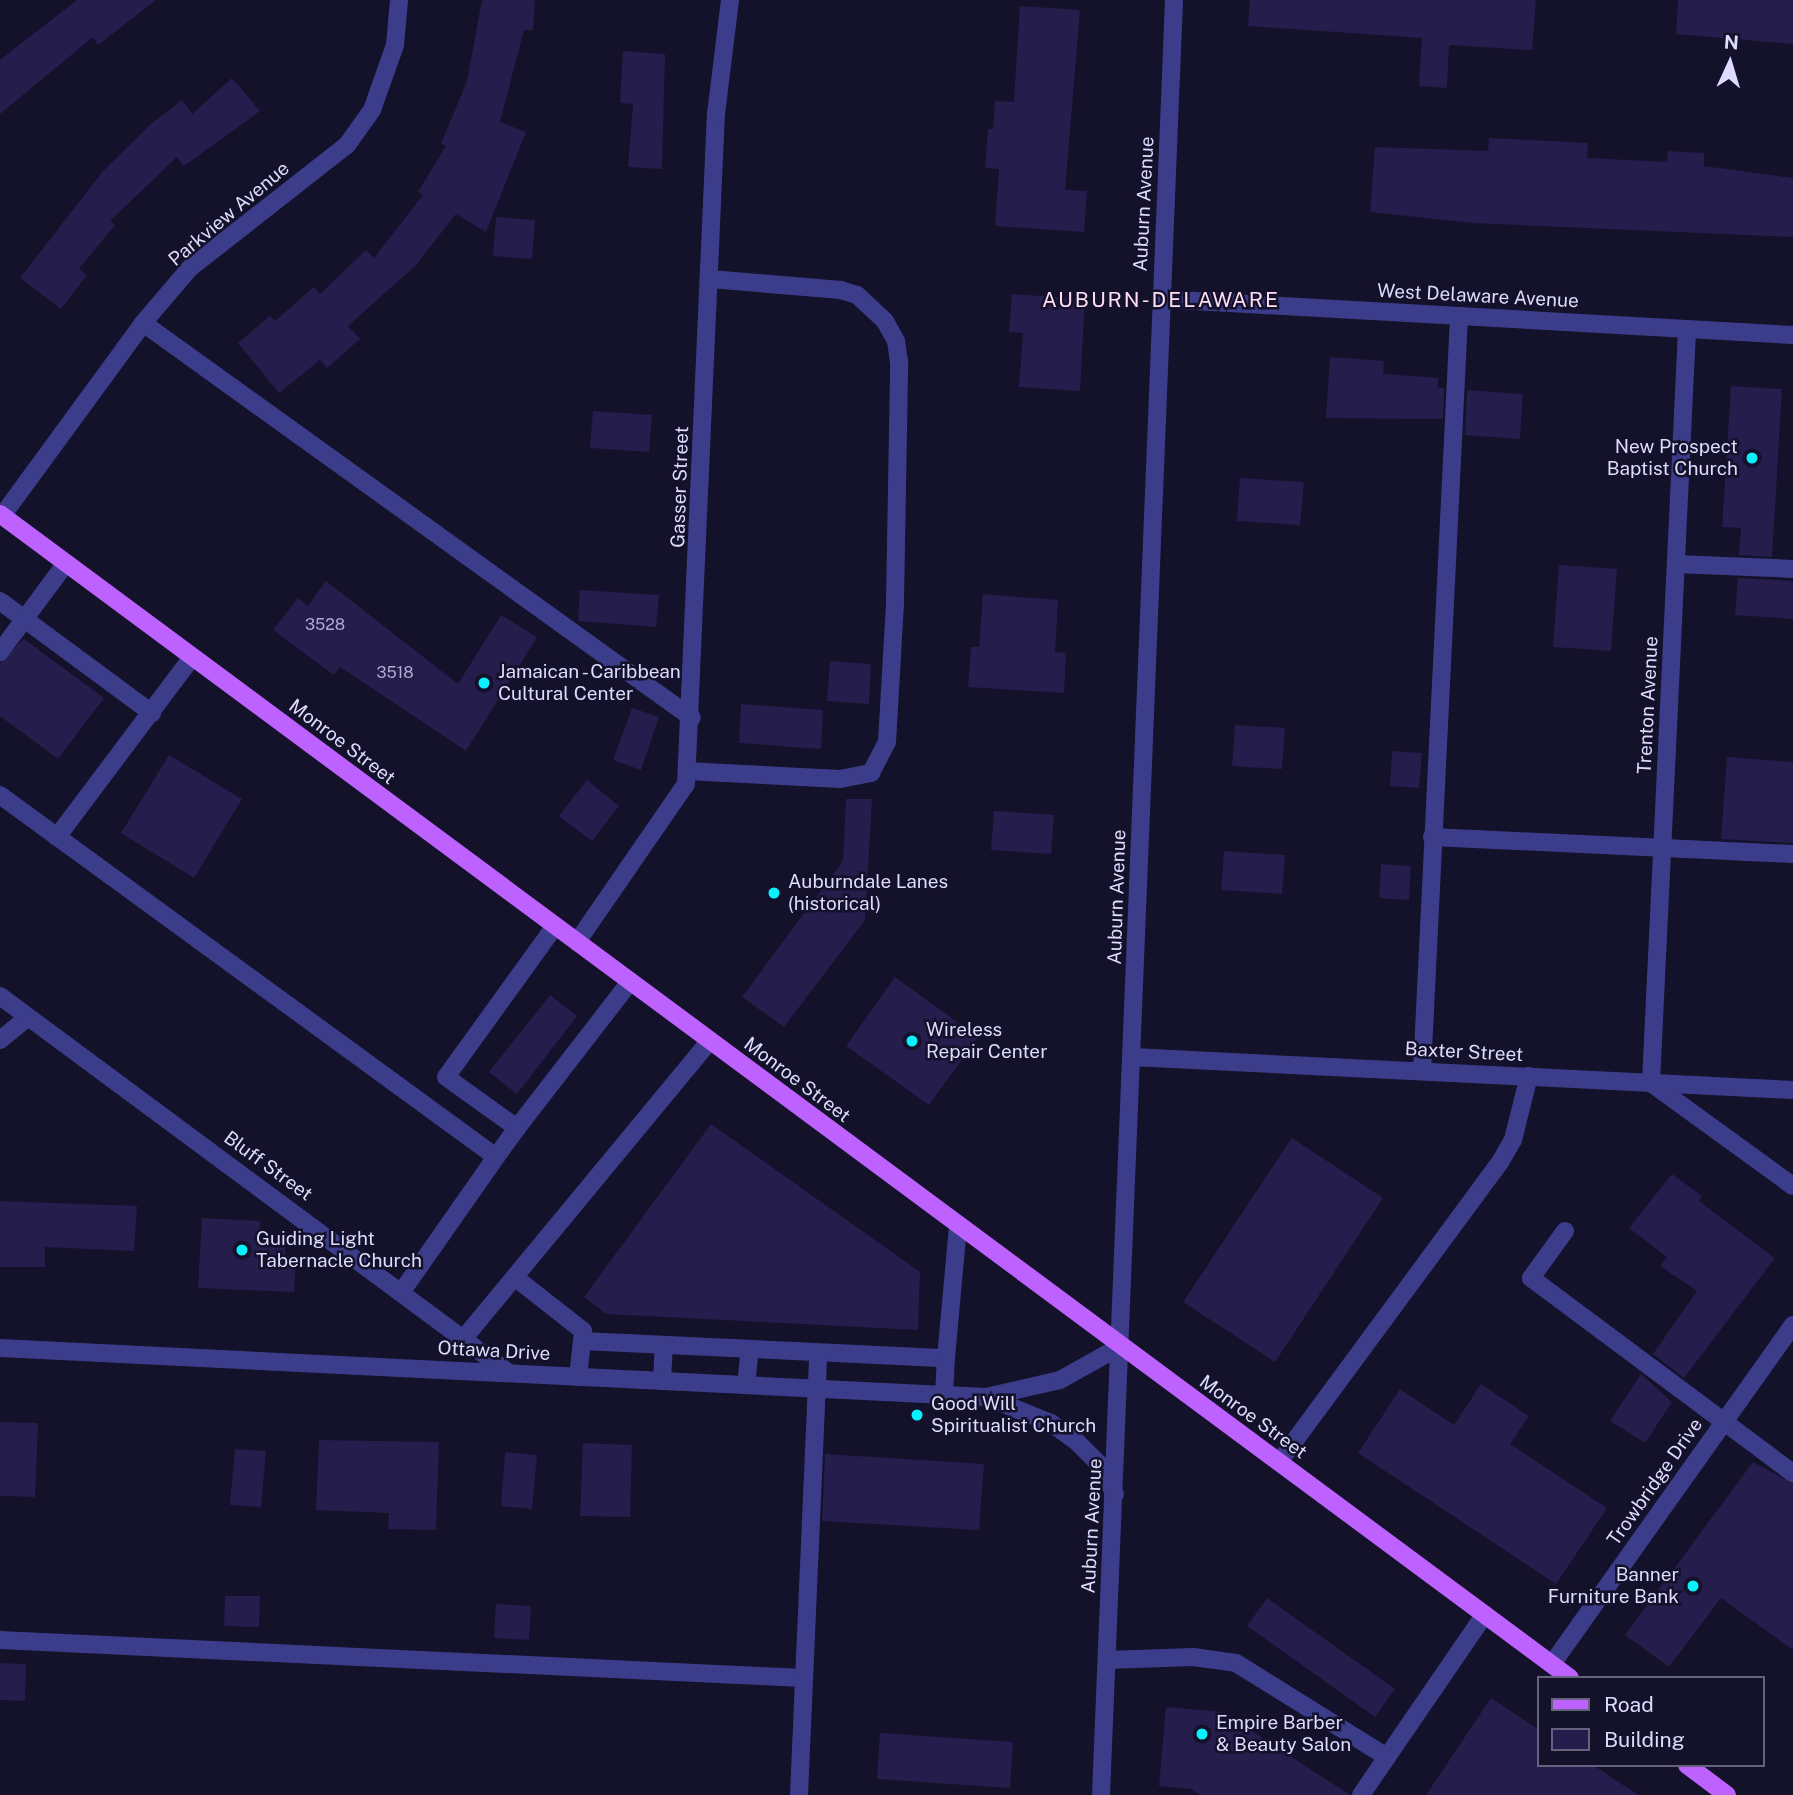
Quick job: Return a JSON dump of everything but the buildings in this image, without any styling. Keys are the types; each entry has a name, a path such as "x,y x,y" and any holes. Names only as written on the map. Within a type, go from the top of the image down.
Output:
{"main road":[{"name":"Monroe Street","path":"1,515 1567,1676"},
{"path":"1690,1767 1727,1795"}],"street":[{"name":"Parkview Avenue","path":"1,515 143,323 190,268 347,145 376,97 394,45 399,0"},
{"name":"Gasser Street","path":"577,942 667,815 688,771 716,114 730,0"},
{"name":"Auburn Avenue","path":"1101,1795 1174,0"},
{"path":"688,771 840,779 871,773 887,742 895,602 899,362 896,341 885,321 857,295 841,290 710,279"},
{"name":"West Delaware Avenue","path":"1160,299 1793,335"},
{"path":"1422,1071 1459,316"},
{"path":"143,323 692,718"},
{"name":"Trenton Avenue","path":"1651,1083 1687,330"},
{"path":"0,652 66,563"},
{"path":"1676,564 1793,569"},
{"path":"0,601 152,713"},
{"path":"57,837 192,657"},
{"path":"0,795 496,1157"},
{"path":"1432,837 1793,854"},
{"path":"517,1128 446,1077 555,926"},
{"path":"403,1290 517,1128 630,982"},
{"name":"Bluff Street","path":"0,996 403,1290 509,1373"},
{"path":"0,1040 28,1017"},
{"path":"464,1338 517,1279 710,1041"},
{"name":"Baxter Street","path":"1132,1057 1793,1090"},
{"path":"1279,1462 1499,1164 1513,1140 1529,1076"},
{"path":"1651,1083 1793,1186"},
{"path":"944,1395 958,1225"},
{"path":"1565,1231 1531,1278 1793,1473"},
{"path":"517,1279 583,1331 578,1377"},
{"name":"Trowbridge Drive","path":"1552,1664 1793,1325"},
{"path":"582,1341 946,1358"},
{"path":"662,1381 664,1345"},
{"name":"Ottawa Drive","path":"0,1348 986,1397 1060,1380 1121,1346"},
{"path":"746,1385 750,1349"},
{"path":"799,1795 817,1352"},
{"name":"Ottawa Drive","path":"986,1397 1051,1423 1077,1442 1099,1464 1115,1494"},
{"path":"1361,1795 1485,1614"},
{"path":"0,1640 803,1678"},
{"path":"1107,1660 1193,1657 1236,1663 1387,1757"}],"place":[{"name":"New Prospect Baptist Church","path":"1752,458"},
{"name":"Jamaican - Caribbean Cultural Center","path":"484,683"},
{"name":"Auburndale Lanes (historical)","path":"774,893"},
{"name":"Wireless Repair Center","path":"912,1041"},
{"name":"Guiding Light Tabernacle Church","path":"242,1250"},
{"name":"Good Will Spiritualist Church","path":"917,1415"},
{"name":"Banner Furniture Bank","path":"1693,1586"},
{"name":"Empire Barber & Beauty Salon","path":"1202,1734"}],"district":[{"name":"AUBURN-DELAWARE","path":"1161,300"}]}
